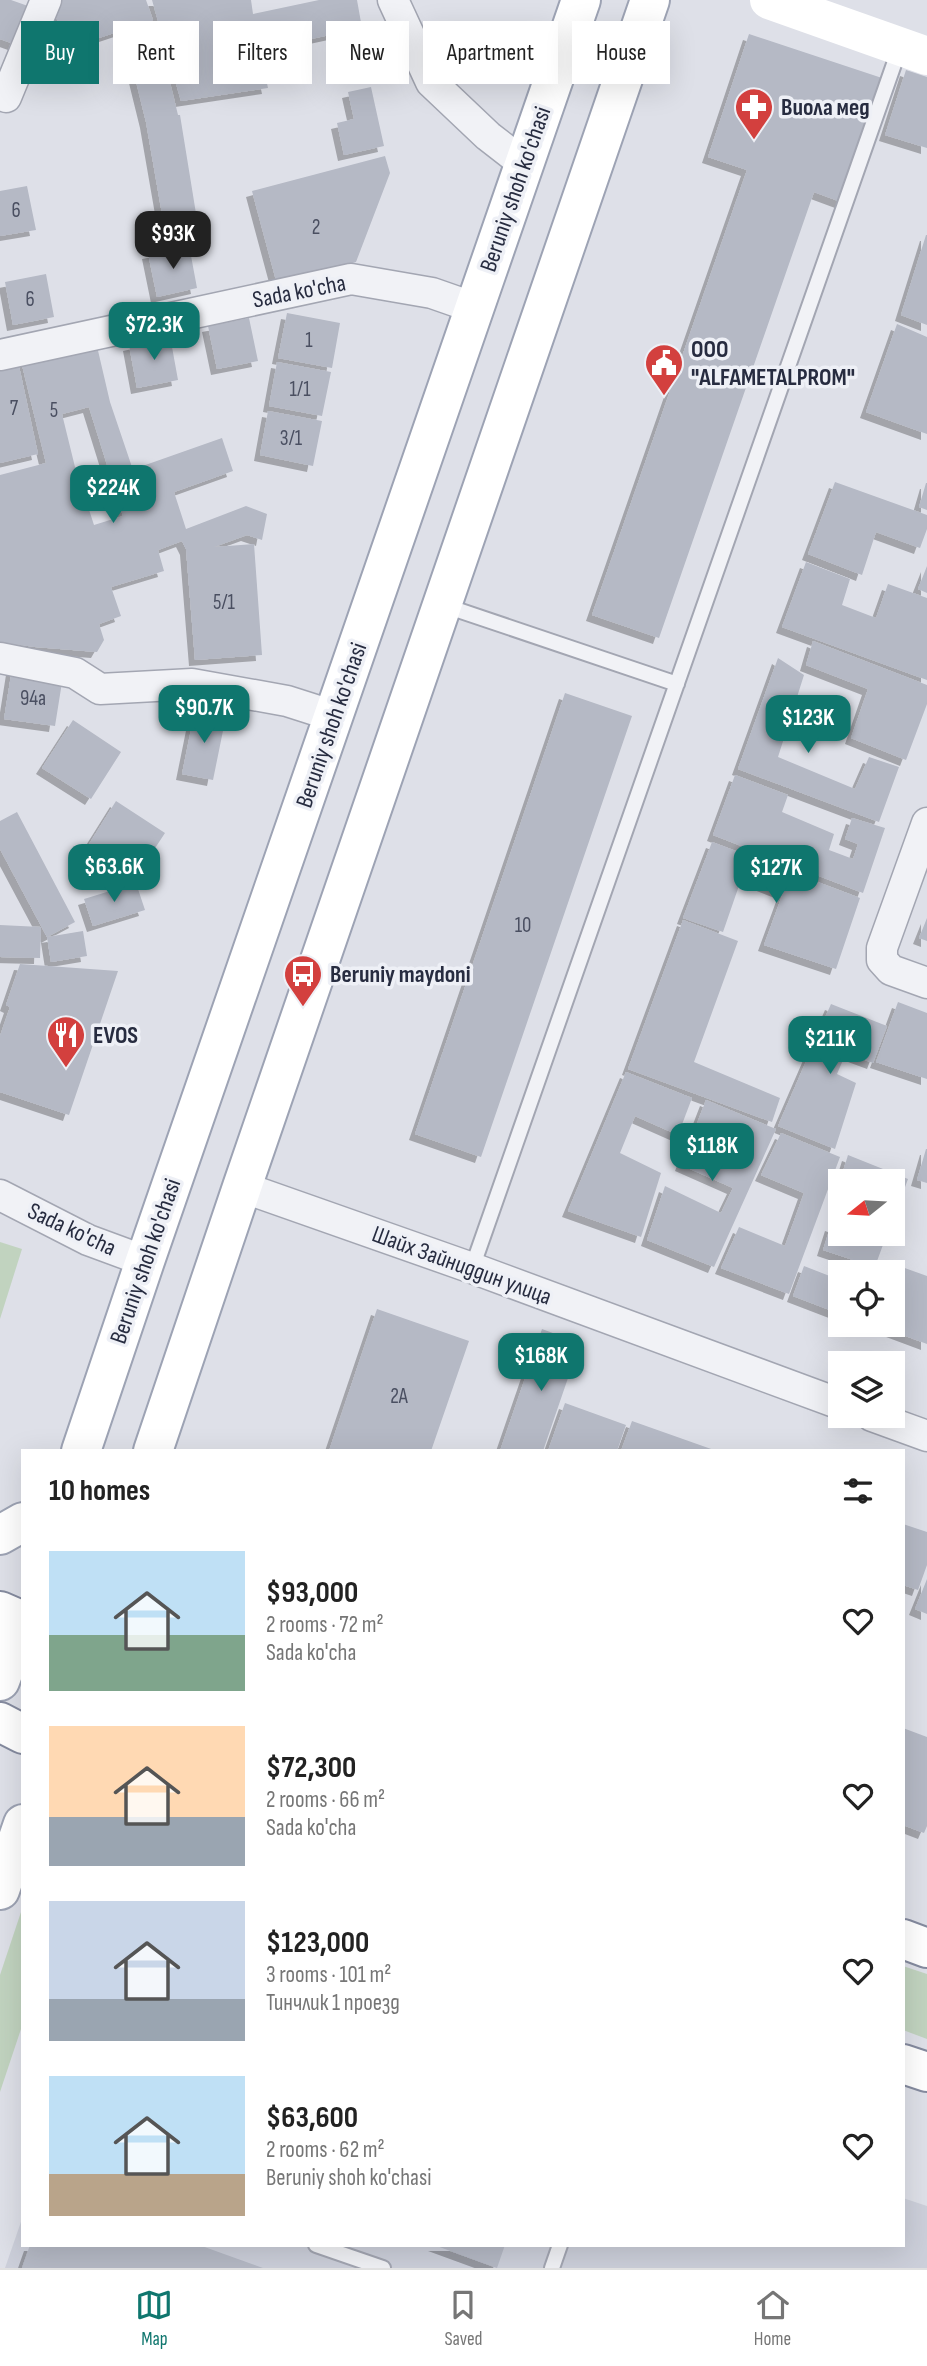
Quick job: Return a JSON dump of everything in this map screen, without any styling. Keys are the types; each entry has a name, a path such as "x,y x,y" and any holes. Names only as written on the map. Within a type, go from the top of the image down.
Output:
{"main road":[{"name":"Beruniy shoh ko'chasi","path":"82,1449 581,0"},
{"path":"154,1449 650,0"},
{"path":"769,0 914,52"},
{"path":"0,1535 21,1523"},
{"path":"0,1611 21,1619"},
{"path":"0,1681 21,1625"},
{"path":"0,1722 21,1733"},
{"path":"0,1890 21,1830"},
{"path":"905,1940 927,1948"},
{"path":"905,2065 927,2072"}],"street":[{"path":"6,97 46,0"},
{"path":"393,0 431,82 488,136 524,164"},
{"name":"Sada ko'cha","path":"0,355 351,279 432,293 475,308"},
{"path":"0,658 75,673 100,689 192,684 287,701 334,716"},
{"path":"927,823 882,948 882,960 891,970 927,983"},
{"name":"Шайх Зайниддин улица","path":"242,1187 472,1268 828,1400"},
{"name":"Sada ko'cha","path":"0,1195 88,1240 145,1261"},
{"path":"905,1428 927,1436"}],"lane":[{"path":"472,1268 677,684 914,52"},
{"path":"442,604 677,684"},
{"path":"322,2247 383,2268"},
{"path":"552,2268 559,2247"}],"shaded area":[{"path":"905,2199 927,2206 927,2268 5,2268 21,2222 21,2247 905,2247"}],"green space":[{"path":"0,1242 22,1249 0,1319"},
{"path":"21,1912 21,2029 0,2092 0,1975"},
{"path":"905,1967 927,1974 927,2039 905,2031"}],"building":[{"path":"0,0 11,0 28,6 14,44 0,39"},
{"path":"51,0 146,0 153,20 113,21 113,33 99,38 99,21 57,21"},
{"path":"152,0 251,0 253,14 319,0 357,0 361,21 326,21 326,36 312,39 312,21 213,21 213,84 267,84 268,88 181,101 176,84 199,84 199,21 158,21"},
{"path":"749,34 882,78 841,202 814,192 659,638 592,615 747,170 708,157"},
{"path":"906,70 927,77 927,148 885,135"},
{"path":"137,84 170,84 180,115 199,232 166,237"},
{"path":"371,87 384,146 344,155 337,123 354,119 348,92"},
{"path":"385,156 390,173 356,262 277,284 252,191"},
{"path":"27,186 36,230 0,236 0,191"},
{"path":"927,235 927,325 901,315"},
{"path":"189,245 197,288 157,297 148,253"},
{"path":"46,274 54,317 13,325 5,282"},
{"path":"287,313 340,323 332,368 278,358"},
{"path":"249,318 258,361 217,369 208,326"},
{"path":"897,324 927,337 927,434 866,412"},
{"path":"170,336 178,380 137,388 129,345"},
{"path":"96,342 110,402 134,473 134,469 222,438 233,471 174,492 186,529 246,506 267,514 262,540 247,535 214,547 254,544 262,655 195,660 186,549 182,541 158,550 164,571 111,587 121,616 99,624 104,640 97,652 0,642 0,475 46,463 21,361","holes":["89,407 123,516 94,525 75,467 62,414"]},
{"path":"17,357 38,454 0,463 0,361"},
{"path":"277,362 331,372 322,416 269,406"},
{"path":"268,411 322,421 313,466 260,455"},
{"path":"835,482 927,515 927,529 920,548 876,532 862,575 808,554"},
{"path":"927,483 927,510 919,507"},
{"path":"806,562 850,579 842,605 876,618 888,584 927,598 927,680 782,627"},
{"path":"927,566 927,593 918,589"},
{"path":"813,641 927,685 927,704 906,760 851,738 868,689 806,665"},
{"path":"778,658 804,675 778,757 855,789 869,757 899,767 879,822 738,769"},
{"path":"12,669 63,676 55,726 4,719"},
{"path":"565,693 632,716 481,1157 415,1134"},
{"path":"195,710 226,716 213,780 182,774"},
{"path":"73,720 121,752 91,799 42,768"},
{"path":"735,775 788,795 782,812 834,834 829,850 853,859 858,844 845,839 852,818 885,828 863,893 713,835"},
{"path":"116,801 165,833 134,880 86,849"},
{"path":"17,812 75,922 47,937 0,849 0,821"},
{"path":"712,842 860,898 836,969 764,945 783,893 742,877 723,932 683,918"},
{"path":"136,883 145,910 93,926 84,899"},
{"path":"927,918 927,941 919,938"},
{"path":"683,920 738,941 694,1062 780,1098 772,1122 628,1069"},
{"path":"0,925 41,927 40,958 0,957"},
{"path":"83,931 87,956 51,962 47,937"},
{"path":"20,964 118,971 69,1115 0,1092 0,1036 10,1007 6,1005"},
{"path":"898,1002 927,1013 927,1079 876,1062"},
{"path":"831,1004 887,1026 873,1063 846,1053 837,1074 856,1083 835,1149 778,1126"},
{"path":"626,1072 692,1098 678,1135 635,1116 620,1153 661,1173 641,1237 568,1211"},
{"path":"706,1100 776,1129 714,1267 647,1240 665,1186 721,1213 733,1188 681,1165"},
{"path":"781,1133 840,1157 836,1169 828,1169 828,1189 789,1294 721,1268 739,1227 785,1246 804,1193 761,1175"},
{"path":"927,1149 927,1183 917,1180"},
{"path":"848,1155 883,1169 844,1169"},
{"path":"828,1234 828,1246 883,1246 877,1260 853,1260 823,1250"},
{"path":"804,1266 828,1275 828,1309 793,1296"},
{"path":"905,1268 927,1276 927,1344 905,1336"},
{"path":"377,1309 469,1341 432,1449 330,1449"},
{"path":"542,1329 580,1343 544,1449 501,1449"},
{"path":"565,1403 626,1425 618,1449 549,1449"},
{"path":"632,1421 711,1449 622,1449"},
{"path":"905,1525 927,1532 927,1565 918,1590 905,1586"},
{"path":"927,1579 927,1614 915,1609"},
{"path":"905,1729 927,1737 927,1826 924,1833 905,1826"},
{"path":"29,2247 205,2247 263,2268 22,2268"},
{"path":"439,2247 504,2247 497,2268"}],"place":[{"name":"Виола мед","path":"754,141"},
{"name":"OOO \"ALFAMETALPROM\"","path":"664,397"},
{"name":"Beruniy maydoni","path":"303,1008"},
{"name":"EVOS","path":"66,1069"}]}
